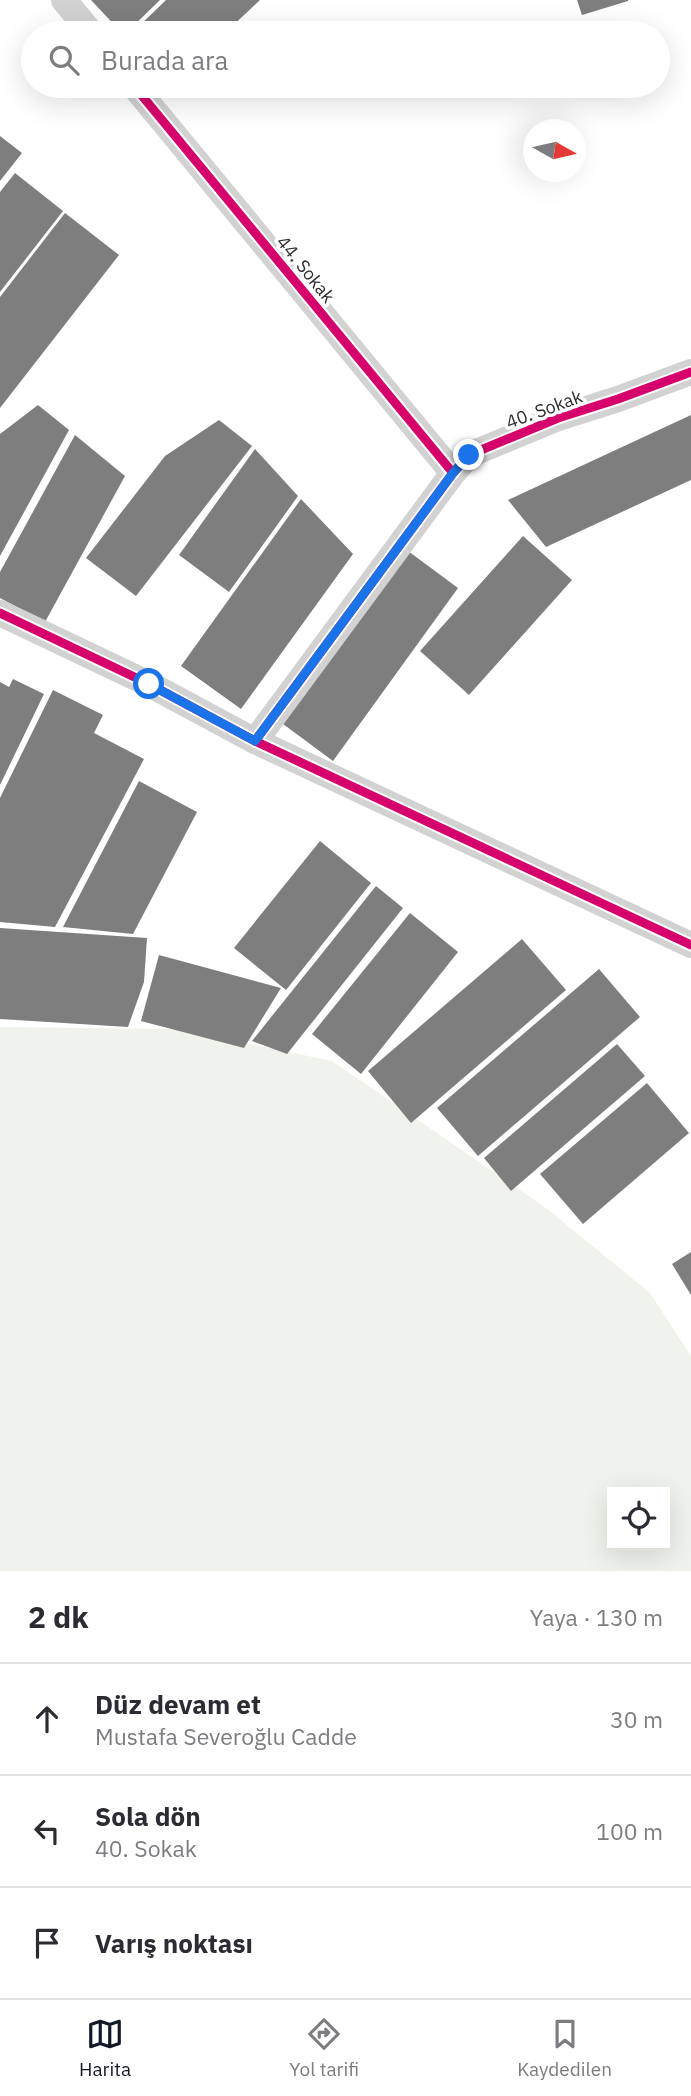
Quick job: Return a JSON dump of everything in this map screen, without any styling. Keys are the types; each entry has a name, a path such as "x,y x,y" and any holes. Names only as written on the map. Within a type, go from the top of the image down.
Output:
{"street":[{"path":"64,0 81,21"},
{"name":"44. Sokak","path":"144,98 453,473"},
{"name":"40. Sokak","path":"255,741 469,455 558,418 618,400 691,372"},
{"path":"0,613 149,684 255,741 691,945"}],"shaded area":[{"path":"0,1027 178,1029 332,1061 546,1208 650,1293 691,1356 691,1571 0,1571"}],"building":[{"path":"91,0 160,0 138,21 111,21"},
{"path":"166,0 260,0 238,21 144,21"},
{"path":"577,0 628,0 628,1 582,15"},
{"path":"0,136 22,153 0,181"},
{"path":"15,173 63,211 0,292 0,192"},
{"path":"65,213 119,255 0,408 0,297"},
{"path":"38,405 69,430 0,556 0,434"},
{"path":"691,415 691,480 546,547 508,500"},
{"path":"219,420 252,446 136,596 86,558 165,456"},
{"path":"75,435 125,476 45,622 0,598 0,572"},
{"path":"255,449 298,496 229,592 179,555"},
{"path":"301,499 353,554 241,709 181,666"},
{"path":"523,536 572,580 469,695 420,651"},
{"path":"404,548 458,588 333,761 279,721"},
{"path":"13,679 44,694 0,785 0,682 9,687"},
{"path":"53,690 103,715 94,733 144,759 55,927 0,922 0,798"},
{"path":"139,781 197,812 133,934 63,927"},
{"path":"320,841 371,883 286,990 234,948"},
{"path":"376,886 403,908 287,1054 252,1041"},
{"path":"410,913 458,952 361,1074 312,1034"},
{"path":"0,928 147,938 144,982 128,1027 0,1019"},
{"path":"522,939 566,990 411,1123 368,1071"},
{"path":"159,955 281,988 244,1048 141,1021"},
{"path":"599,969 640,1017 478,1156 437,1108"},
{"path":"617,1044 645,1076 511,1191 484,1158"},
{"path":"647,1083 689,1133 583,1224 540,1174"},
{"path":"691,1252 691,1295 672,1264"}],"cycle path":[{"path":"144,98 453,473"},
{"path":"255,741 469,455 558,418 691,372"},
{"path":"0,613 149,684 255,741 691,945"}],"route":[{"path":"149,684 255,741 469,455"}]}
